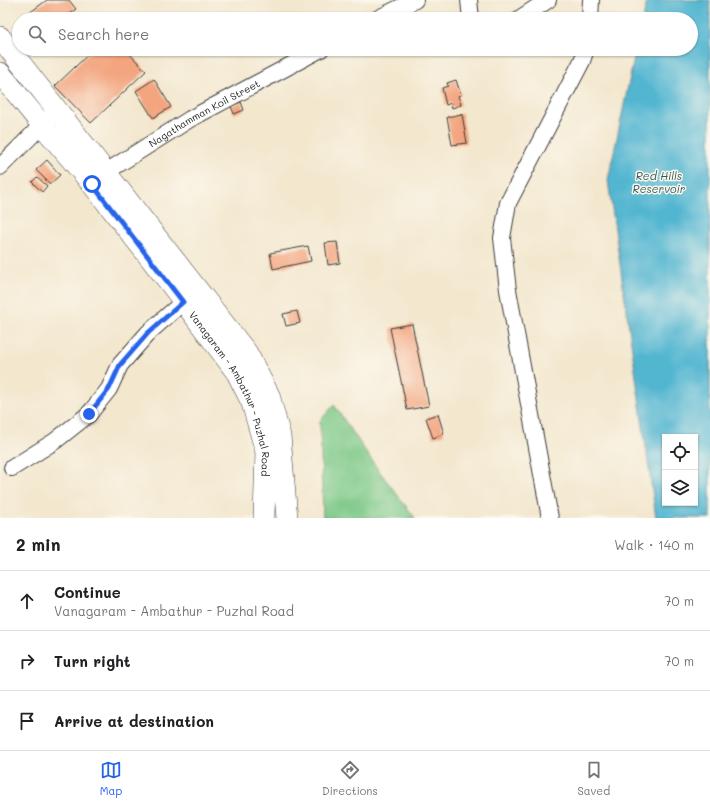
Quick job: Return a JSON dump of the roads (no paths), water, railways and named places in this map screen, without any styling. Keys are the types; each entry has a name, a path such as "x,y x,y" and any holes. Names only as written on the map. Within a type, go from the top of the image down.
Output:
{"main road":[{"path":"0,37 12,52"},
{"path":"15,56 58,110 99,178"},
{"name":"Vanagaram - Ambathur - Puzhal Road","path":"0,73 42,125 99,178 190,295 237,373 252,403 266,452 264,518"},
{"path":"190,295 247,353 269,395 280,436 287,518"}],"street":[{"path":"391,12 415,0"},
{"path":"468,0 470,12"},
{"path":"530,12 548,0"},
{"path":"590,12 591,0"},
{"name":"Nagathamman Koil Street","path":"99,178 190,120 308,56"},
{"path":"550,518 508,290 502,238 508,203 584,56"},
{"path":"0,167 58,110"},
{"path":"12,468 55,442 89,414 109,389 120,365 148,333 190,295"}],"water":[{"name":"Red Hills Reservoir","path":"647,0 710,0 710,518 656,518 608,180 635,56 698,56 698,12 644,12"}]}
